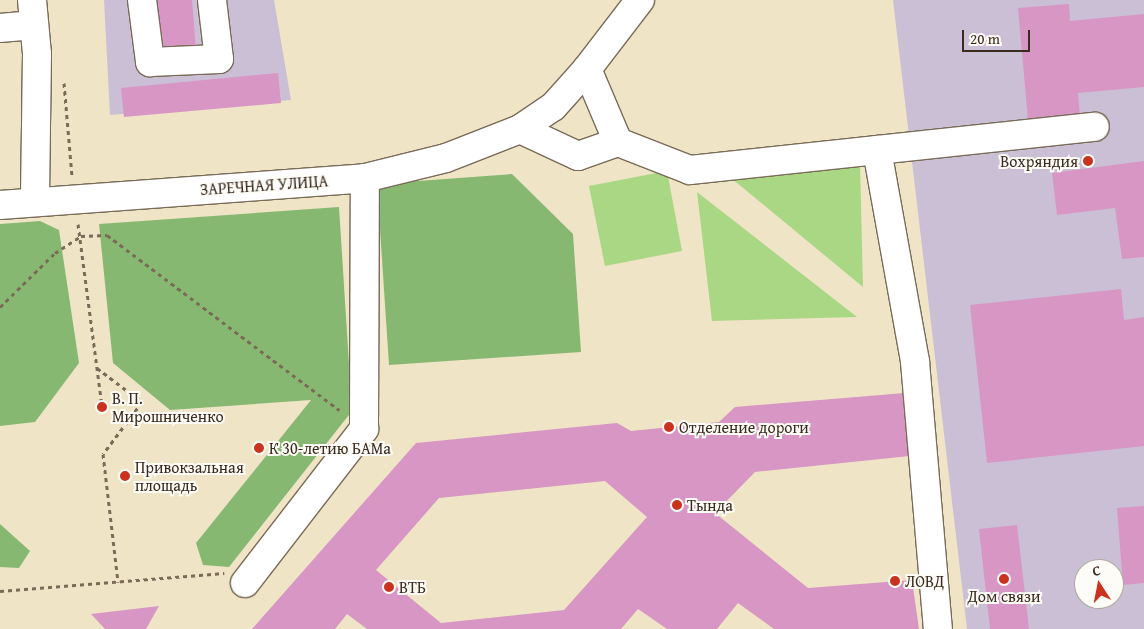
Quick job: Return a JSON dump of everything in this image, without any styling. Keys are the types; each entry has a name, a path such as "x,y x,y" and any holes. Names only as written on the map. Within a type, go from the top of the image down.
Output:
{"street":[{"path":"142,0 150,62 219,59 212,0"},
{"name":"ЗАРЕЧНАЯ УЛИЦА","path":"0,205 365,178 446,158 520,129 553,107 587,69 640,0"},
{"path":"0,28 33,13 37,54 35,202"},
{"path":"587,69 618,142"},
{"path":"520,129 578,156 618,142 690,170 1095,127"},
{"path":"877,150 914,362 938,629"},
{"path":"250,577 364,429 365,178"}],"path":[{"path":"0,307 56,253 80,236 107,235 364,429"},
{"path":"97,368 142,402 102,454 118,582"},
{"path":"0,591 118,582 250,577"}],"shaded area":[{"path":"104,0 274,0 291,100 110,115"},
{"path":"893,0 1144,0 1144,629 967,629"}],"green space":[{"path":"860,163 863,287 725,173"},
{"path":"667,171 682,251 605,266 589,186"},
{"path":"512,174 573,234 581,352 389,365 377,184"},
{"path":"697,192 857,317 712,321"},
{"path":"339,207 352,411 229,567 203,565 196,543 311,400 170,410 113,363 99,224"},
{"path":"40,221 59,230 79,363 35,422 0,426 0,224"},
{"path":"0,524 30,551 19,568 0,567"}],"building":[{"path":"145,0 192,0 197,62 151,66"},
{"path":"1069,4 1070,21 1144,14 1144,87 1078,93 1080,116 1028,120 1018,8"},
{"path":"278,73 281,103 124,117 121,88"},
{"path":"1144,161 1144,257 1122,259 1115,208 1057,215 1052,173"},
{"path":"1121,289 1124,320 1144,317 1144,446 987,463 970,305"},
{"name":"Тында","path":"905,393 910,456 755,472 715,513 808,588 912,580 919,629 774,629 738,603 717,629 667,629 638,609 621,629 367,629 347,614 335,629 252,629 416,443 617,423 631,431 719,422 735,407","holes":["605,481 647,517 564,610 441,623 376,570 439,498"]},
{"path":"1144,506 1144,583 1124,585 1124,559 1121,559 1117,508"},
{"name":"Дом связи","path":"1017,525 1029,629 990,629 979,529"},
{"path":"159,606 146,629 105,629 91,614"}],"place":[{"name":"Вохряндия","path":"1088,161"},
{"name":"В. П. Мирошниченко","path":"102,407"},
{"name":"Отделение дороги","path":"669,427"},
{"name":"К 30-летию БАМа","path":"259,448"},
{"name":"Привокзальная площадь","path":"125,476"},
{"name":"Тында","path":"677,505"},
{"name":"Дом связи","path":"1004,579"},
{"name":"ЛОВД","path":"895,581"},
{"name":"ВТБ","path":"389,587"}]}
